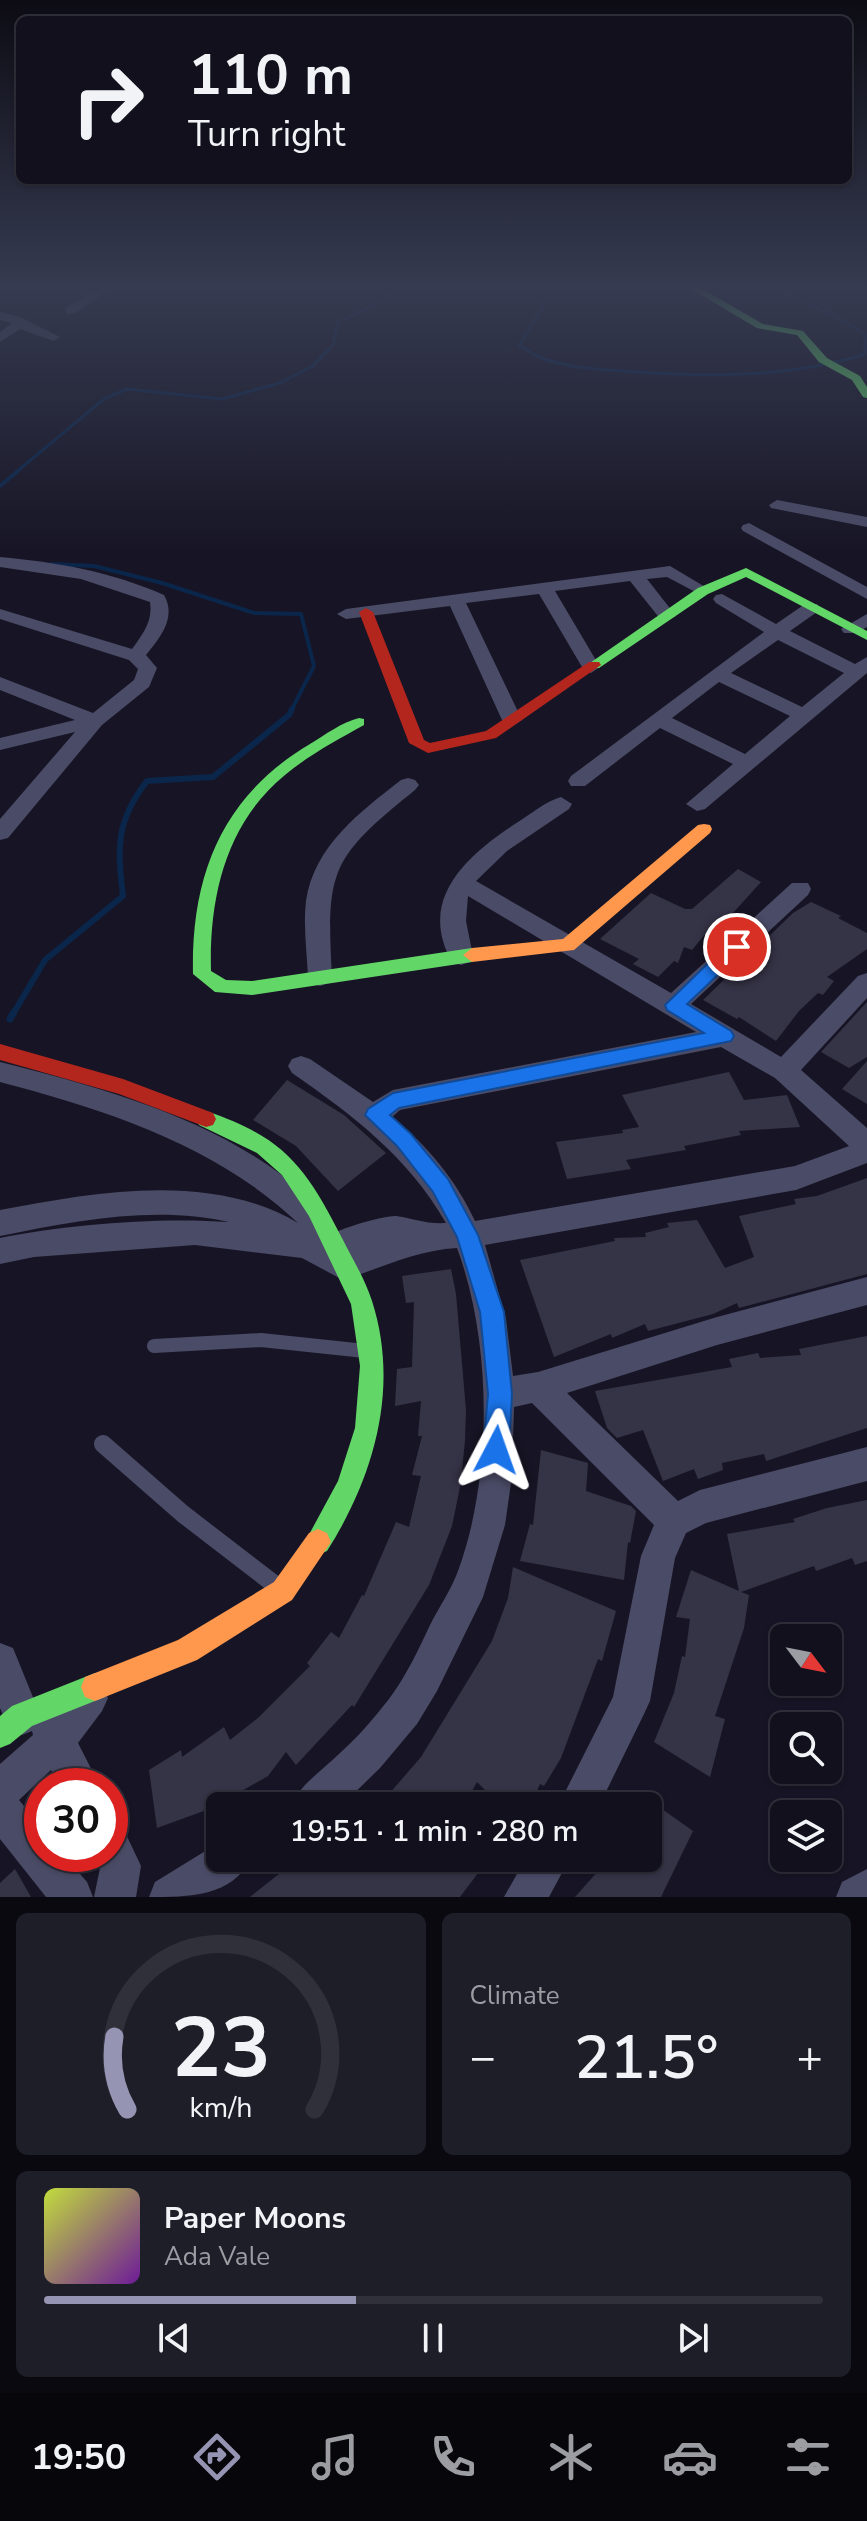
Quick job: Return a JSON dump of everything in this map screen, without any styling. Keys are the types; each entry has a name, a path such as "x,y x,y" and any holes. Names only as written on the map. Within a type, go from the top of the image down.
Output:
{"street":[{"path":"850,375 867,395"},
{"path":"777,505 867,522"},
{"path":"831,515 867,535"},
{"path":"749,528 867,594"},
{"path":"0,562 42,565 140,590 158,599 160,622 136,656"},
{"path":"346,614 674,572 703,591"},
{"path":"366,612 421,747 491,735 703,591 748,572 859,632 867,619"},
{"path":"636,577 667,616"},
{"path":"545,589 591,667"},
{"path":"697,804 862,668 775,631 722,599"},
{"path":"456,600 512,720"},
{"path":"578,781 717,674 811,608"},
{"path":"0,614 136,656 148,668 142,683 95,721 0,833"},
{"path":"717,674 805,716"},
{"path":"0,683 95,721"},
{"path":"658,719 748,763"},
{"path":"0,744 95,721"},
{"path":"359,722 289,764 267,782 233,823 219,847 203,898 199,951 202,974 222,987 252,988 461,956 568,945 704,829"},
{"path":"320,977 318,901 325,873 349,834 408,785"},
{"path":"461,956 453,926 455,900 461,882 476,864 561,804"},
{"path":"461,882 784,1071 867,1145"},
{"path":"674,1005 800,889"},
{"path":"784,1071 867,982"},
{"path":"375,1115 393,1101 725,1036"},
{"path":"0,1052 123,1087 246,1137 281,1160 310,1194 329,1248"},
{"path":"301,1066 375,1115 404,1140 440,1186 467,1235 492,1312 500,1394 492,1507 476,1572 414,1695 364,1759 327,1792"},
{"path":"0,1072 120,1106 185,1132 269,1181 290,1199 329,1248 361,1301 372,1352 371,1411 363,1453 330,1525 283,1591 187,1650 96,1689 29,1725 0,1790"},
{"path":"0,1251 34,1244 195,1232 329,1248 397,1250 423,1237 467,1235 796,1178 867,1151"},
{"path":"269,1222 284,1212 290,1199"},
{"path":"0,1223 84,1208 215,1206 245,1212 329,1248"},
{"path":"500,1394 538,1387 717,1331 867,1291"},
{"path":"538,1387 674,1521"},
{"path":"585,1792 631,1701 658,1556 674,1521 700,1507 867,1464"},
{"path":"0,1661 29,1725 65,1768"},
{"path":"0,1808 72,1897"},
{"path":"115,1897 120,1872"},
{"path":"170,1897 209,1872"},
{"path":"525,1897 541,1872"},
{"path":"857,1897 867,1889"}],"lane":[{"path":"154,1346 261,1340 372,1352"},
{"path":"103,1444 183,1514 283,1591"}],"building":[{"path":"738,869 761,882 733,913 706,933 692,950 684,947 678,963 674,961 658,977 633,964 639,959 600,939 651,893 685,909 692,909"},
{"path":"811,902 867,933 867,949 827,977 834,981 823,995 818,993 799,1011 776,1041 739,1017 737,1019 703,1000 793,913"},
{"path":"867,1002 867,1057 849,1068 821,1052"},
{"path":"867,1061 867,1104 842,1089"},
{"path":"729,1072 744,1100 787,1095 800,1127 739,1131 741,1135 684,1146 686,1150 626,1160 631,1169 567,1179 556,1142 623,1133 622,1130 639,1127 622,1095"},
{"path":"287,1080 344,1115 386,1153 338,1191 296,1146 253,1120"},
{"path":"867,1178 867,1274 739,1308 737,1303 713,1314 648,1331 645,1324 554,1357 520,1260 615,1241 614,1238 646,1237 645,1233 669,1227 667,1223 697,1220 725,1268 754,1257 739,1216 796,1204 794,1199 817,1196"},
{"path":"451,1269 456,1294 466,1410 465,1440 452,1526 429,1585 354,1707 352,1705 296,1765 286,1752 268,1776 240,1792 206,1792 206,1810 157,1828 149,1770 181,1750 182,1757 224,1727 230,1740 259,1717 310,1666 307,1663 331,1632 339,1638 364,1596 396,1522 409,1527 421,1476 412,1475 422,1436 418,1436 421,1401 395,1406 397,1369 412,1367 414,1302 406,1303 402,1276"},
{"path":"867,1336 867,1428 766,1461 764,1454 722,1463 723,1470 698,1479 694,1469 663,1481 643,1430 617,1438 607,1428 595,1391 732,1367 729,1359 758,1353 760,1358 801,1355 799,1349"},
{"path":"541,1450 588,1463 586,1491 631,1506 636,1511 628,1542 624,1580 520,1561 530,1524 533,1525"},
{"path":"867,1500 867,1561 855,1565 852,1558 816,1571 814,1566 741,1592 749,1595 744,1628 715,1716 725,1719 710,1777 654,1742 674,1693 682,1656 685,1657 690,1619 676,1617 691,1570 739,1591 727,1534 795,1522 793,1519 827,1508"},
{"path":"513,1567 616,1611 602,1661 598,1659 561,1758 544,1786 540,1784 536,1792 487,1792 477,1782 471,1792 391,1792 421,1757 492,1641 508,1598"},
{"path":"662,1809 693,1831 661,1897 575,1897 597,1872 662,1872"},
{"path":"15,1869 31,1897 0,1897 0,1883"},
{"path":"281,1872 478,1873 460,1897 250,1897"}],"waterway":[{"path":"15,473 104,399 127,389 222,399 280,383 296,375"},
{"path":"697,375 738,375"},
{"path":"0,486 18,471"},
{"path":"51,564 94,566 162,583 254,613 301,614 314,666 291,711"},
{"path":"13,1014 45,960 123,896 121,835 129,809 147,781 213,777 291,711"},
{"path":"10,1019 14,1012"}],"traffic: fast":[{"path":"850,375 856,378 867,395"},
{"path":"594,665 703,591 746,572 867,636"},
{"path":"359,722 286,766 256,794 239,816 225,840 208,891 203,918 202,974 222,987 252,988 472,955"},
{"path":"206,1119 264,1147 290,1169 317,1210 362,1304 372,1366 367,1428 349,1487 318,1542"},
{"path":"0,1734 22,1716 95,1687"}],"traffic: slow":[{"path":"472,955 568,945 704,829"},
{"path":"95,1687 187,1650 283,1591 318,1542"}],"traffic: jam":[{"path":"366,612 417,743 428,748 491,735 594,665"},
{"path":"0,1052 123,1087 206,1119"}],"route":[{"path":"496,1450 500,1394 492,1312 467,1235 440,1186 404,1140 375,1115 393,1101 725,1036 674,1005 737,947"}]}
